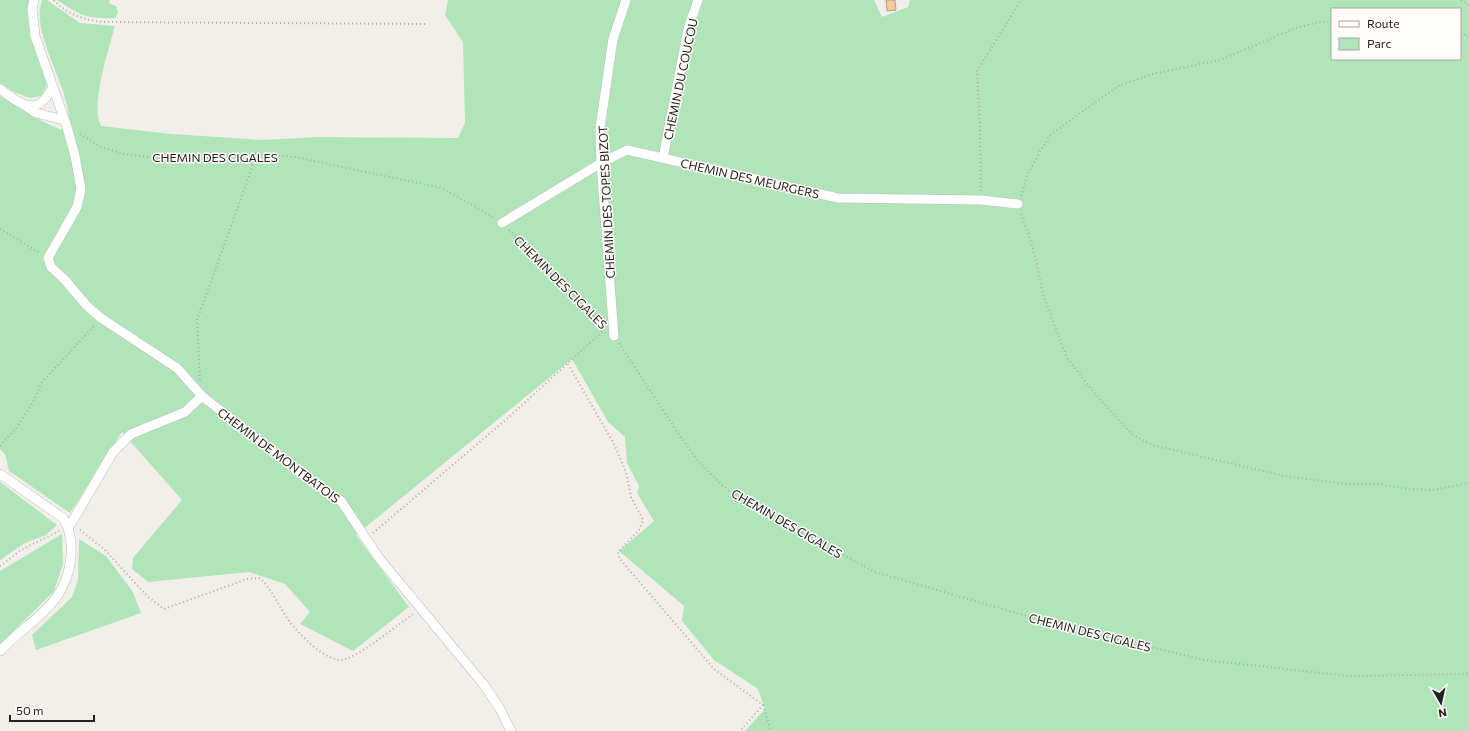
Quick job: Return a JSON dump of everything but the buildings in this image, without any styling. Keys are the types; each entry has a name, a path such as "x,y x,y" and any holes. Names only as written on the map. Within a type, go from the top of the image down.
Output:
{"street":[{"path":"34,0 32,8 35,36 75,156 81,189 77,207 48,258"},
{"name":"CHEMIN DES TOPES BIZOT","path":"614,336 601,163 600,128 613,39 626,0"},
{"name":"CHEMIN DU COUCOU","path":"663,158 688,29 698,0"},
{"path":"21,103 30,105 38,104 45,98 53,87"},
{"path":"0,89 36,113 65,123"},
{"name":"CHEMIN DES MEURGERS","path":"502,223 601,163 627,150 838,198 981,200 1018,204"},
{"name":"CHEMIN DE MONTBATOIS","path":"48,258 51,267 64,279 88,307 101,318 177,368 202,396 312,482 341,501 379,558 484,685 500,709 511,731"},
{"path":"69,525 113,452 131,434 185,412 202,396"},
{"path":"0,474 63,518 69,525 72,549 71,566 67,581 61,592 32,624 9,641 0,651"}],"path":[{"path":"54,0 72,14 88,20 102,22 428,24"},
{"path":"981,200 980,126 977,71 1021,0"},
{"path":"1461,0 1469,5"},
{"path":"1331,21 1320,22 1296,28 1220,60 1152,74 1118,86 1049,136 1027,175 1018,204 1033,248 1043,294 1067,358 1096,395 1132,434 1152,444 1285,476 1345,484 1378,484 1408,489 1433,490 1469,482"},
{"name":"CHEMIN DES CIGALES","path":"65,123 101,147 124,154 179,160 258,154 295,157 442,188 502,223 606,328 568,364"},
{"path":"202,396 197,320 258,154"},
{"path":"0,229 48,258"},
{"path":"0,446 18,427 33,402 42,382 101,318"},
{"name":"CHEMIN DES CIGALES","path":"614,336 698,461 724,487 762,510 875,572 1051,623 1205,660 1348,676 1469,674"},
{"path":"366,539 509,417 568,364 614,444 626,472 632,497 643,520 639,530 618,552 619,558 714,668 763,705 772,731"},
{"path":"0,566 21,550 69,525 104,550 147,596 164,609 247,579 260,578 272,592 278,605 291,623 313,646 326,655 340,660 355,655 420,608"},
{"path":"740,731 763,705"}],"green space":[{"path":"0,0 29,0 28,20 30,31 36,54 47,84 42,96 30,98 16,93 0,83"},
{"path":"42,0 47,0 80,23 115,26 99,91 98,117 101,126 171,134 263,140 314,137 458,138 465,123 463,42 445,15 448,0 874,0 882,17 908,7 910,0 1469,0 1469,731 745,731 765,709 758,689 714,660 682,621 684,606 619,551 654,521 637,493 639,486 627,463 625,437 608,422 572,359 356,535 409,607 353,651 300,624 310,612 285,584 249,572 148,582 132,569 133,558 182,500 122,432 70,513 9,471 5,454 0,449 0,96 42,121 61,130 69,115 64,93 45,43 40,20"},
{"path":"57,0 109,0 110,4 116,6 118,11 116,18 91,17 72,10"},
{"path":"0,482 57,525 46,535 25,543 0,560"},
{"path":"62,534 63,564 54,591 0,645 0,571"},
{"path":"79,539 106,556 133,592 141,613 36,650 32,635 72,597 78,580"}]}
